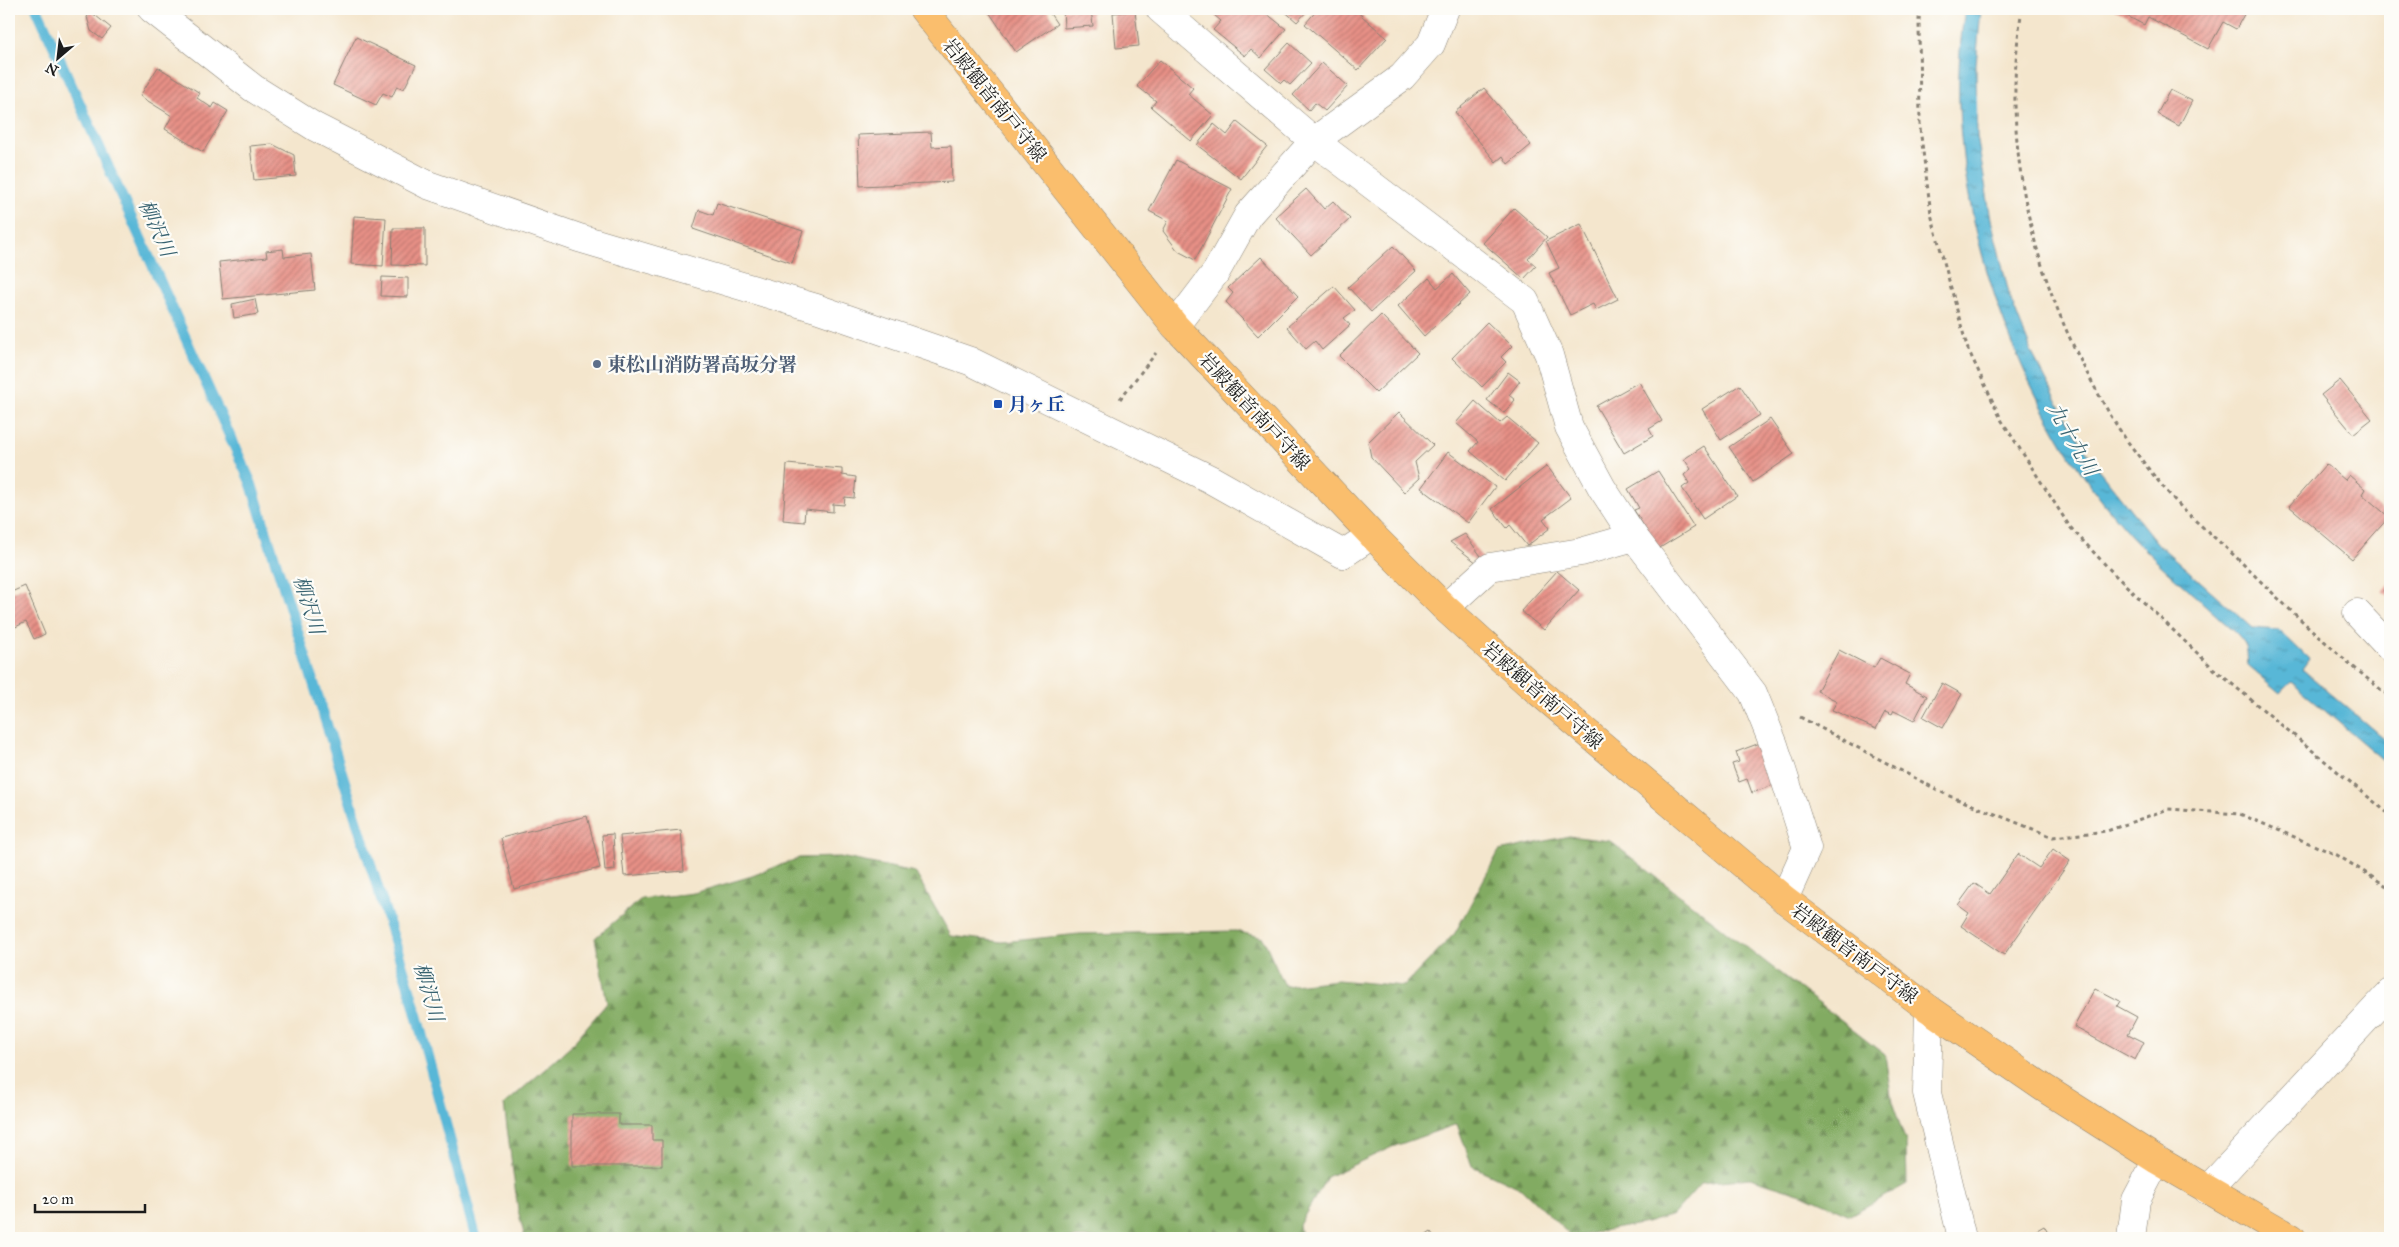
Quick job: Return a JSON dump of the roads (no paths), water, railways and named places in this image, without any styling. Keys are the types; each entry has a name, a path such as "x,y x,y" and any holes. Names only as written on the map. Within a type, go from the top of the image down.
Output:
{"main road":[{"name":"岩殿観音南戸守線","path":"923,9 1175,326 1372,535 1445,608 1527,682 1784,899 1930,1009 2044,1088 2157,1160 2292,1238"}],"street":[{"path":"152,9 253,88 315,128 428,185 579,238 816,308 970,360 1210,479 1343,554 1372,535"},
{"path":"1175,326 1216,272 1248,215 1314,141 1402,77 1431,44 1445,9"},
{"path":"1173,13 1314,141 1525,302 1549,355 1569,427 1602,488 1634,537 1753,692 1774,745 1807,848 1784,899"},
{"path":"1445,608 1490,566 1581,552 1634,537"},
{"path":"2357,613 2390,648"},
{"path":"2207,1190 2390,993"},
{"path":"1930,1009 1927,1093 1962,1238"},
{"path":"2130,1238 2136,1200 2157,1160"}],"water":[{"name":"九十九川","path":"1965,9 1981,9 1976,65 1977,136 1991,219 2010,298 2032,353 2065,416 2095,465 2158,544 2253,628 2279,630 2309,659 2302,669 2390,744 2390,766 2291,682 2280,693 2248,666 2245,643 2138,543 2094,491 2055,430 2021,364 1994,294 1974,222 1962,149 1959,77"}],"waterway":[{"name":"柳沢川","path":"37,9 251,483 411,994 476,1238"}],"place":[{"name":"東松山消防署高坂分署","path":"597,364"},
{"name":"月ヶ丘","path":"998,404"}]}
